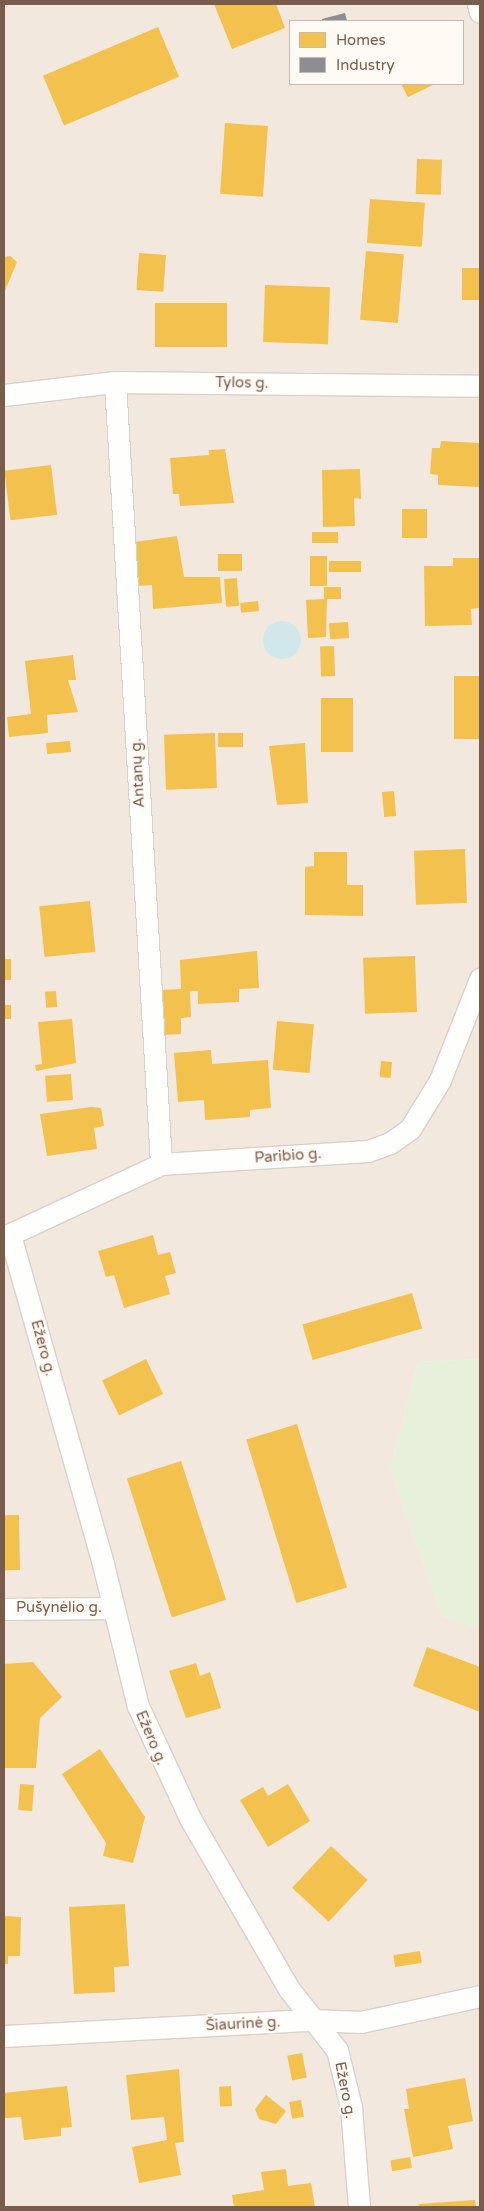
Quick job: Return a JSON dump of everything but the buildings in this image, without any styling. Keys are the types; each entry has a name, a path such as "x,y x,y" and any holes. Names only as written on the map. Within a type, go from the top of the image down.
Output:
{"street":[{"path":"478,4 480,12"},
{"name":"Tylos g.","path":"4,395 115,382 480,386"},
{"name":"Antanų g.","path":"115,382 161,1164"},
{"name":"Paribio g.","path":"7,1236 161,1164 368,1150 390,1143 410,1129 440,1080 480,979"},
{"name":"Ežero g.","path":"7,1236 114,1608 138,1706 160,1762 289,1989 337,2050 351,2107 359,2207"},
{"name":"Pušynėlio g.","path":"4,1609 114,1608"},
{"name":"Šiaurinė g.","path":"4,2036 313,2020 360,2022 480,1996"}],"shaded area":[{"path":"4,4 480,4 480,1359 418,1362 390,1469 442,1616 480,1628 480,2207 4,2207"}],"green space":[{"path":"480,1359 480,1628 442,1616 390,1469 418,1362"}],"water":[{"path":"282,621 295,627 301,640 295,653 282,659 269,653 263,640 269,627"}]}
